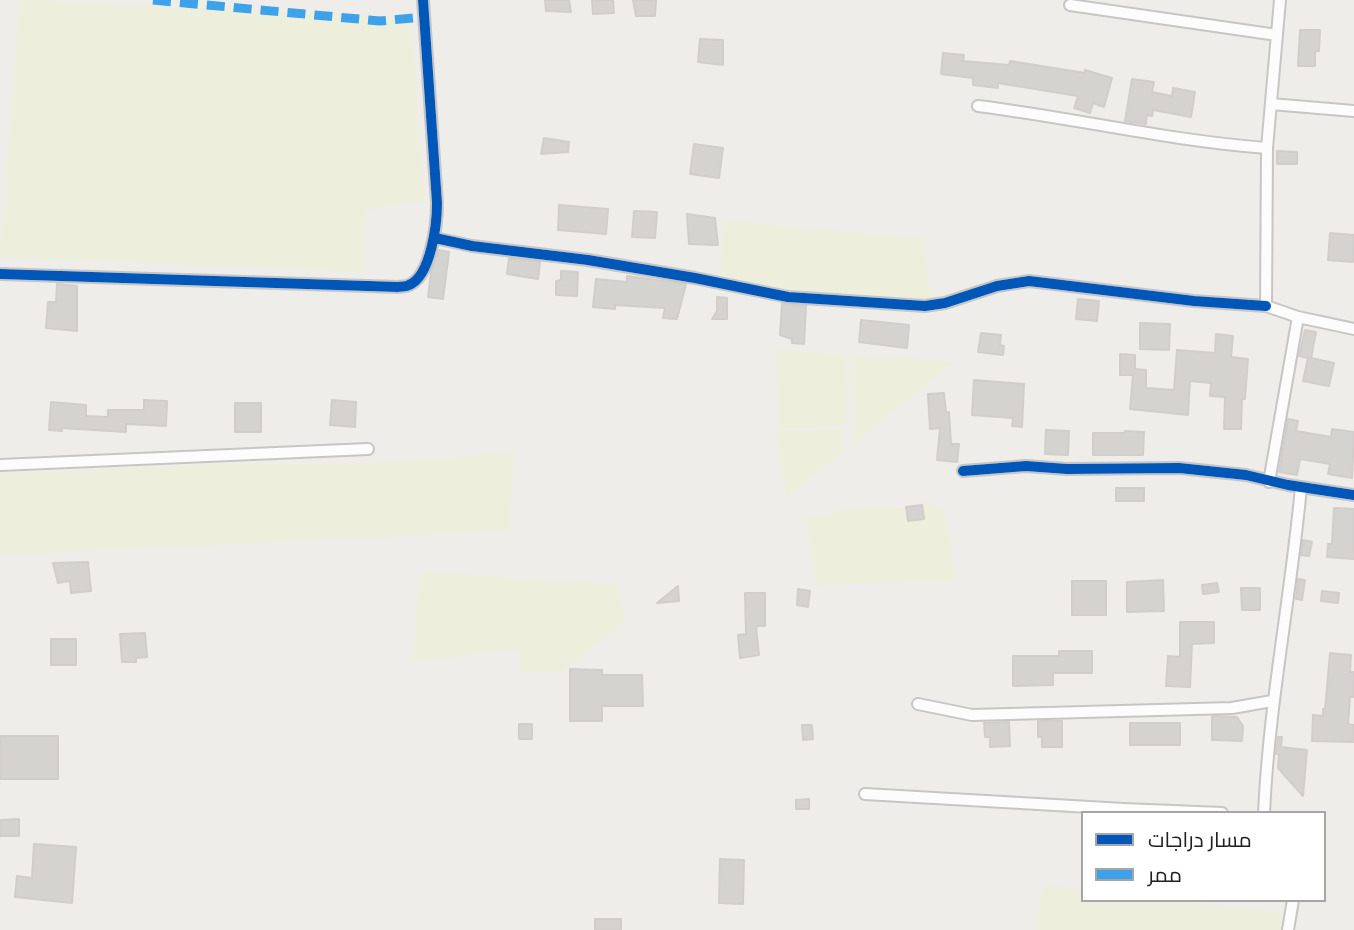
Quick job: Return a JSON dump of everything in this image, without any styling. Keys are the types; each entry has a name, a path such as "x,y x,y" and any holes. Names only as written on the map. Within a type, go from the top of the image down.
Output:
{"street":[{"path":"0,274 398,287 409,285 418,279 435,238 438,204 423,0"},
{"path":"1266,306 1267,148 1280,0"},
{"path":"1070,5 1277,35"},
{"path":"1271,104 1354,111"},
{"path":"978,106 1042,114 1172,138 1267,148"},
{"path":"435,238 472,247 588,260 695,278 788,298 925,306 945,303 997,286 1029,281 1194,301 1266,306 1298,317 1354,329"},
{"path":"1269,482 1298,317"},
{"path":"0,465 368,449"},
{"path":"963,471 1026,466 1067,469 1179,467 1246,475 1269,482 1354,495"},
{"path":"1264,811 1272,701 1301,487"},
{"path":"918,704 972,715 1232,708 1272,701"},
{"path":"865,794 1173,811"},
{"path":"1288,930 1293,902"}],"green space":[{"path":"20,0 411,17 425,200 365,210 364,272 0,257"},
{"path":"723,221 923,239 931,299 892,300 768,291 721,273"},
{"path":"776,350 846,355 847,425 779,429"},
{"path":"851,355 955,362 854,443"},
{"path":"843,430 844,451 786,498 776,431"},
{"path":"514,453 509,531 0,555 0,473 228,464 364,464"},
{"path":"922,502 943,507 958,581 817,585 806,518 861,507 902,508 906,522 924,521"},
{"path":"420,572 618,585 625,622 562,672 521,672 519,649 413,662"},
{"path":"1043,885 1081,889 1081,902 1195,902 1284,914 1281,930 1035,929"}],"building":[{"path":"545,0 569,0 571,12 546,11"},
{"path":"592,0 613,0 614,13 593,14"},
{"path":"633,0 656,0 655,16 636,16"},
{"path":"1300,30 1320,30 1315,66 1298,66"},
{"path":"700,39 723,40 723,65 698,62"},
{"path":"943,53 964,55 963,61 1009,65 1010,61 1085,73 1085,70 1112,78 1104,107 1093,103 1090,113 1074,108 1078,96 998,83 998,88 973,85 973,78 941,74"},
{"path":"1132,79 1154,82 1152,92 1172,96 1173,88 1195,92 1191,117 1153,110 1152,116 1147,115 1146,124 1125,121"},
{"path":"544,138 569,142 568,152 541,154"},
{"path":"694,144 723,148 719,178 690,174"},
{"path":"1277,151 1297,152 1297,164 1277,164"},
{"path":"559,205 608,209 606,234 558,230"},
{"path":"634,211 657,212 655,238 632,237"},
{"path":"687,214 715,218 718,245 689,244"},
{"path":"1330,233 1354,235 1353,262 1328,260"},
{"path":"439,250 449,252 443,299 428,297 431,272"},
{"path":"509,258 540,262 538,279 507,274"},
{"path":"561,271 578,272 577,296 556,295 556,281 561,280"},
{"path":"627,276 686,284 677,319 663,318 665,308 615,305 615,309 593,307 596,279 627,282"},
{"path":"57,284 77,286 77,331 46,328 48,302 56,302"},
{"path":"717,297 727,298 727,319 712,319 717,311"},
{"path":"1078,299 1099,301 1097,321 1076,319"},
{"path":"782,304 806,306 804,344 792,343 792,339 780,335"},
{"path":"861,320 909,325 907,348 859,342"},
{"path":"1140,323 1170,324 1169,350 1140,349"},
{"path":"1305,330 1316,332 1311,358 1334,363 1329,386 1303,381 1308,358 1299,356"},
{"path":"981,333 1001,335 1003,355 978,352"},
{"path":"1216,334 1233,336 1231,357 1248,359 1241,429 1224,429 1225,397 1210,396 1211,383 1190,381 1188,415 1130,409 1133,375 1120,375 1120,354 1135,355 1135,369 1146,370 1146,388 1174,390 1177,350 1215,353"},
{"path":"974,380 1024,384 1022,427 1012,426 1013,418 972,415"},
{"path":"944,393 946,412 949,412 951,444 959,444 957,462 937,460 940,428 930,429 928,394"},
{"path":"144,400 167,401 166,426 126,424 126,432 62,428 62,431 49,430 51,402 86,405 86,416 108,417 108,410 144,410"},
{"path":"332,400 356,402 355,427 330,425"},
{"path":"235,403 261,403 261,432 235,432"},
{"path":"1288,419 1298,421 1296,431 1331,437 1332,429 1354,432 1352,478 1328,474 1330,464 1300,459 1297,475 1279,472"},
{"path":"1046,430 1069,431 1068,455 1045,454"},
{"path":"1144,432 1143,455 1093,455 1093,433"},
{"path":"1116,488 1144,488 1144,501 1116,501"},
{"path":"922,505 924,519 908,521 906,507"},
{"path":"1334,508 1354,509 1354,559 1327,557 1328,544 1332,544"},
{"path":"1303,540 1312,542 1309,556 1301,555"},
{"path":"88,562 91,591 71,593 70,581 58,583 53,563"},
{"path":"1298,579 1305,580 1302,600 1296,599"},
{"path":"1163,580 1164,611 1127,612 1127,582"},
{"path":"1072,581 1106,581 1106,615 1072,615"},
{"path":"1217,583 1219,592 1203,594 1202,585"},
{"path":"678,586 679,601 657,603"},
{"path":"1241,588 1260,588 1260,610 1242,610"},
{"path":"798,589 810,591 808,607 797,605"},
{"path":"1322,591 1339,593 1338,603 1321,601"},
{"path":"745,593 765,593 765,626 756,626 759,655 740,658 738,635 746,634"},
{"path":"1180,622 1214,622 1214,643 1192,644 1190,687 1166,686 1168,656 1180,657"},
{"path":"145,633 147,657 136,658 136,662 122,662 120,634"},
{"path":"51,639 76,639 76,665 51,665"},
{"path":"1059,651 1092,651 1092,673 1053,673 1053,685 1013,686 1013,656 1059,656"},
{"path":"1330,653 1351,655 1350,672 1354,672 1354,697 1350,697 1348,724 1354,725 1354,742 1312,741 1313,715 1323,716 1325,709"},
{"path":"570,669 602,670 602,675 642,675 643,706 602,706 602,721 570,721"},
{"path":"1212,716 1237,717 1243,726 1242,741 1212,740"},
{"path":"1038,721 1062,721 1062,747 1042,747 1042,737 1038,737"},
{"path":"1009,722 1010,746 990,747 990,737 985,737 984,723"},
{"path":"1130,723 1180,723 1180,745 1130,745"},
{"path":"519,724 532,724 532,739 519,739"},
{"path":"802,725 812,725 813,739 803,740"},
{"path":"0,736 58,736 58,779 0,779"},
{"path":"1278,737 1282,737 1281,747 1307,750 1303,796 1278,768"},
{"path":"809,799 809,809 796,809 796,800"},
{"path":"19,819 19,836 0,836 0,820"},
{"path":"34,844 76,847 72,903 15,897 17,876 32,878"},
{"path":"720,859 744,860 743,904 719,903"},
{"path":"595,919 621,919 621,930 595,930"}],"marked path":[{"path":"153,0 380,21 424,17"}],"cycle path":[{"path":"0,274 398,287 407,286 417,280 428,261 437,212 423,0"},
{"path":"435,238 472,246 588,260 788,297 925,306 945,303 997,286 1029,281 1194,301 1266,306"},
{"path":"963,471 1026,466 1067,469 1179,468 1246,475 1288,485 1354,495"}]}
